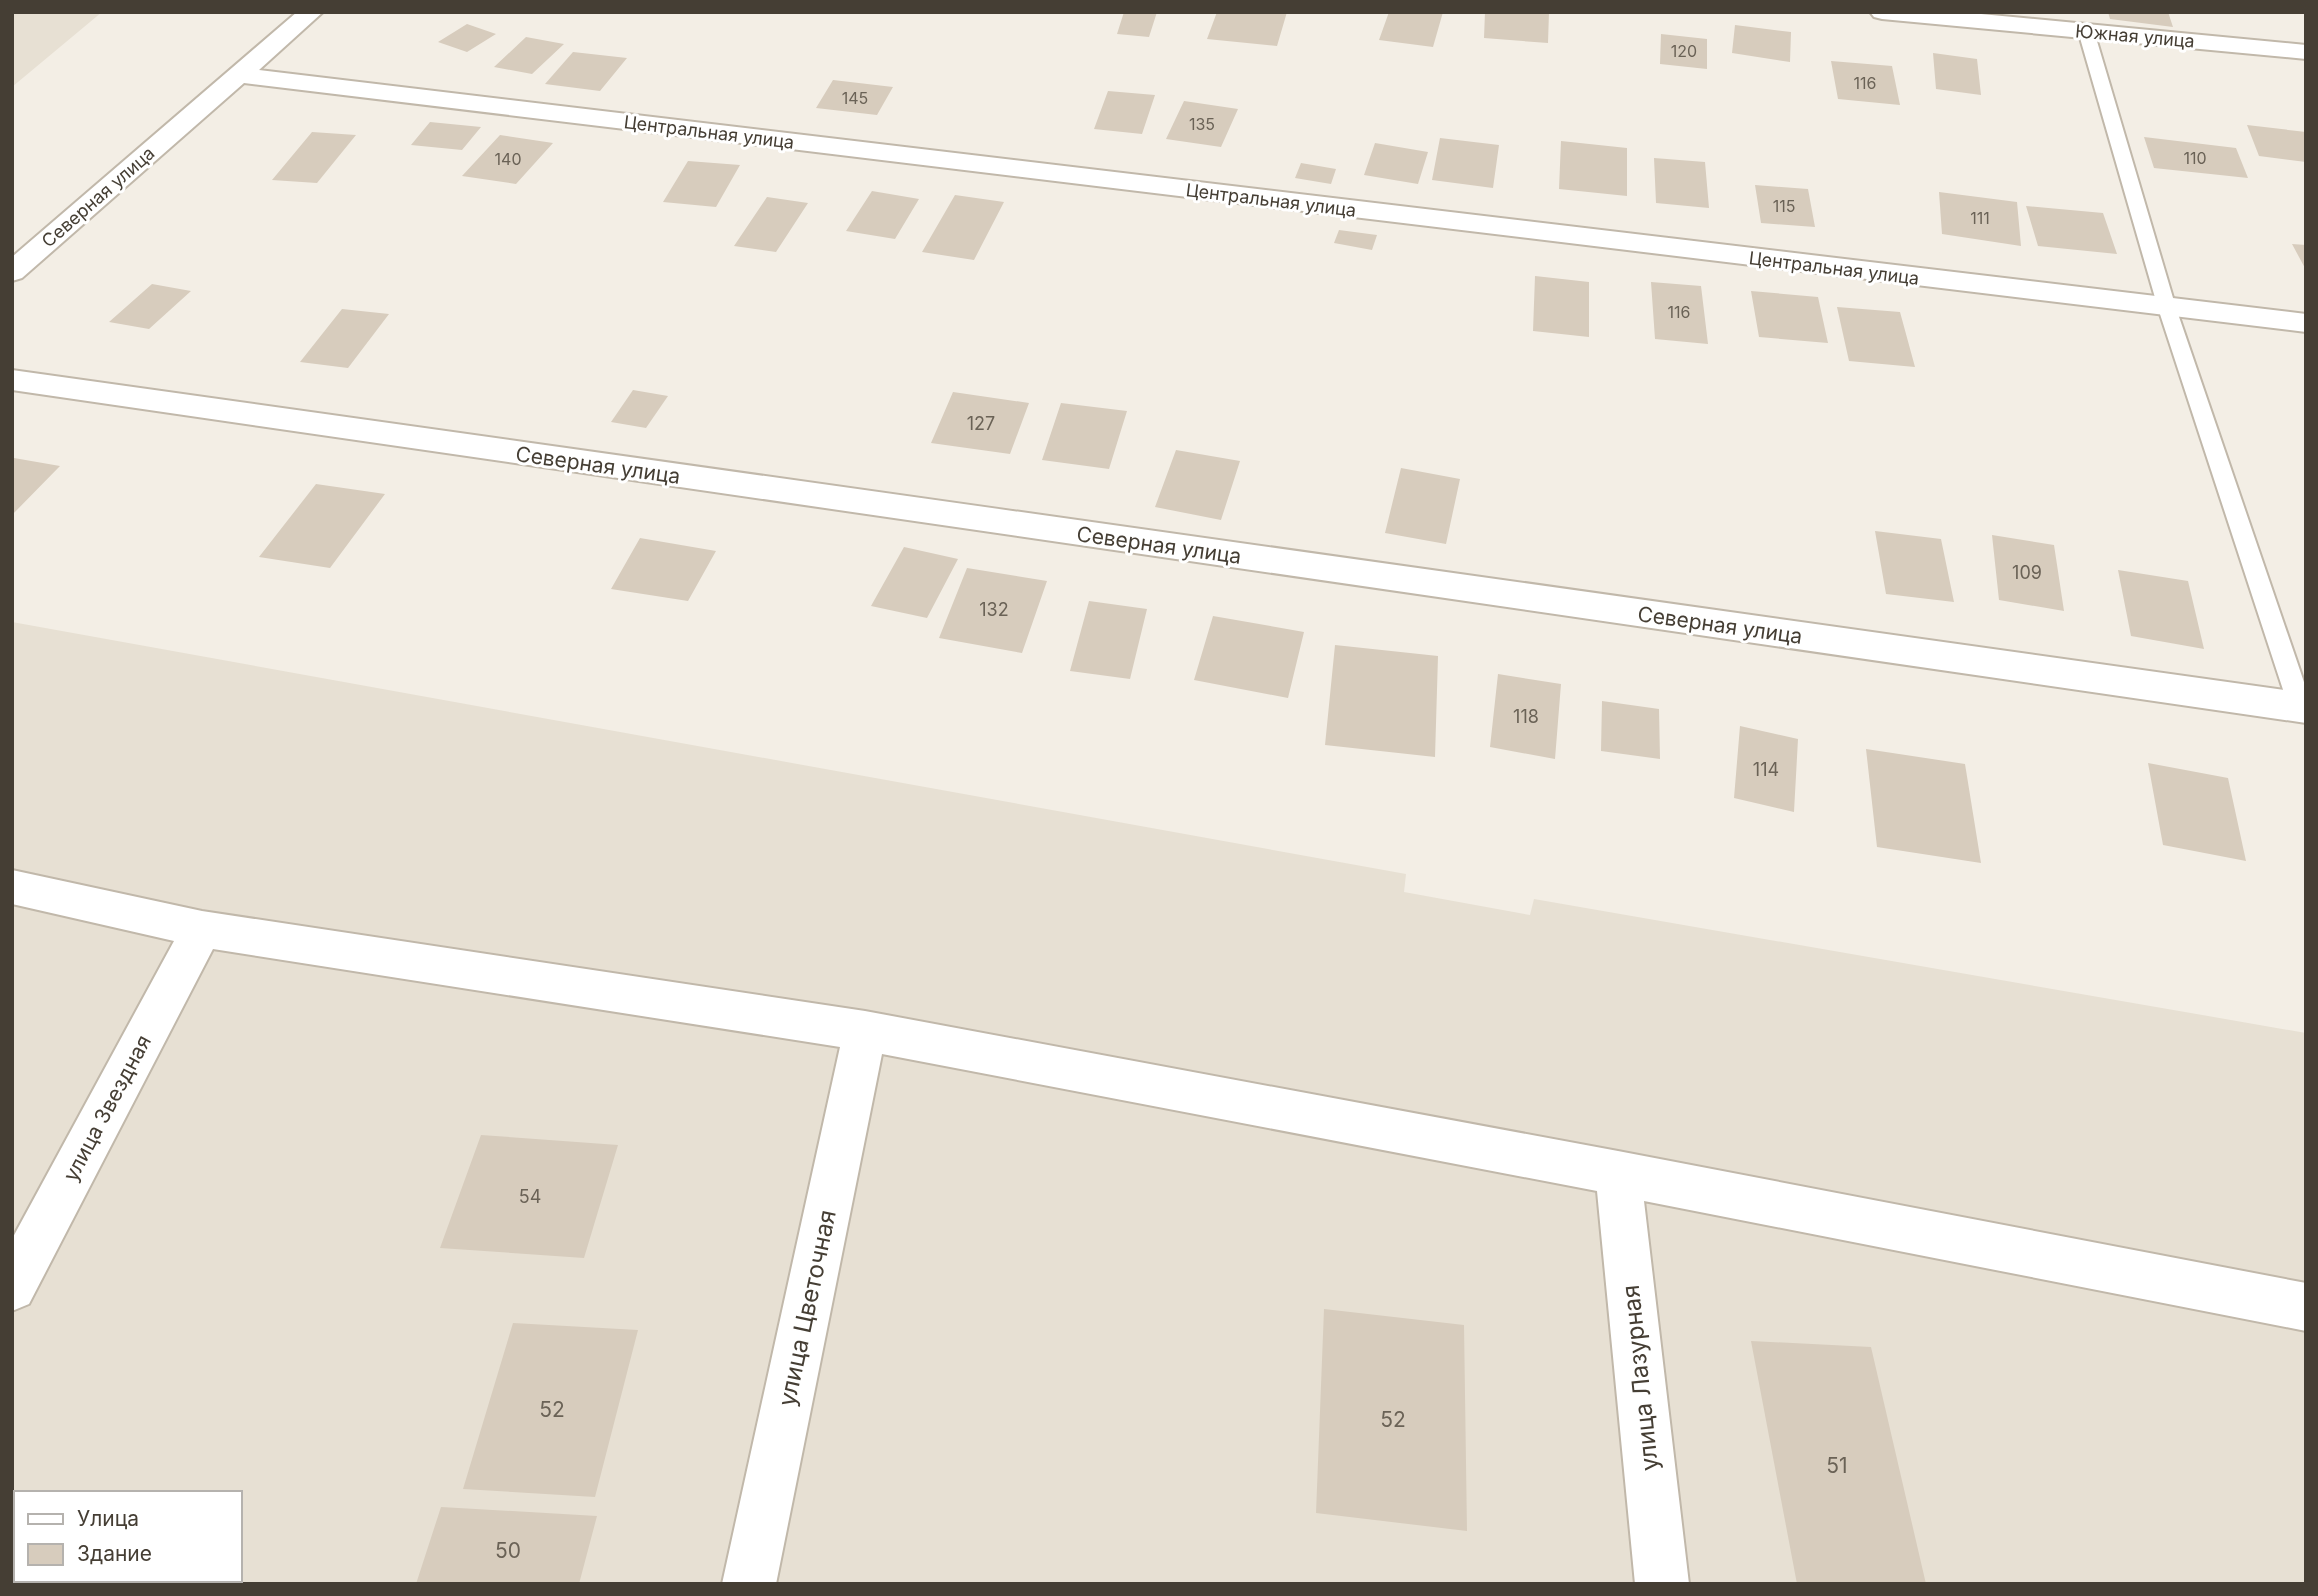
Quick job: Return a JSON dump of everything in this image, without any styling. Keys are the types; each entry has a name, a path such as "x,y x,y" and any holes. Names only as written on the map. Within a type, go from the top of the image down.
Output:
{"street":[{"name":"Северная улица","path":"12,272 312,12"},
{"name":"Южная улица","path":"1882,12 2306,52"},
{"name":"Центральная улица","path":"237,75 2306,323"},
{"name":"Северная улица","path":"12,380 2304,708"},
{"path":"12,887 202,929 865,1031 1618,1173 2306,1307"},
{"name":"улица Звездная","path":"12,1287 202,929"},
{"name":"улица Цветочная","path":"749,1584 865,1031"},
{"name":"улица Лазурная","path":"1618,1173 1662,1584"}],"lane":[{"path":"2086,31 2167,308 2304,708"}],"shaded area":[{"path":"12,12 102,12 12,87"},
{"path":"12,622 1406,874 1404,892 1530,915 1534,899 2306,1033 2306,1584 12,1584"}],"building":[{"path":"1124,12 1157,12 1149,37 1117,34"},
{"path":"1217,12 1287,12 1277,46 1207,39"},
{"path":"1389,12 1443,12 1433,47 1379,40"},
{"path":"1485,12 1549,12 1548,43 1484,38"},
{"path":"2108,12 2168,12 2173,27 2110,19"},
{"path":"467,24 496,34 467,52 438,42"},
{"path":"1735,25 1791,32 1790,62 1732,53"},
{"path":"1661,34 1707,39 1707,69 1660,64"},
{"path":"526,37 564,44 532,74 494,67"},
{"path":"573,52 627,58 600,91 545,84"},
{"path":"1933,53 1977,59 1981,95 1936,89"},
{"path":"1831,61 1892,66 1900,105 1838,99"},
{"path":"833,80 893,87 877,115 816,108"},
{"path":"1108,91 1155,95 1142,134 1094,129"},
{"path":"1184,101 1238,109 1221,147 1166,139"},
{"path":"430,122 481,127 462,150 411,145"},
{"path":"2247,125 2306,132 2306,162 2259,156"},
{"path":"312,132 356,135 317,183 272,180"},
{"path":"500,135 553,143 516,184 462,176"},
{"path":"2144,137 2236,148 2248,178 2154,168"},
{"path":"1440,138 1499,145 1493,188 1432,180"},
{"path":"1561,141 1627,148 1627,196 1559,189"},
{"path":"1375,143 1428,152 1418,184 1364,175"},
{"path":"1654,158 1705,162 1709,208 1656,203"},
{"path":"688,161 740,165 716,207 663,202"},
{"path":"1301,163 1336,169 1331,184 1295,178"},
{"path":"1755,185 1808,189 1815,227 1761,223"},
{"path":"872,191 919,199 895,239 846,231"},
{"path":"1939,192 2017,202 2021,246 1942,234"},
{"path":"955,195 1004,202 974,260 922,252"},
{"path":"767,197 808,203 776,252 734,246"},
{"path":"2026,206 2103,213 2117,254 2038,246"},
{"path":"1339,230 1377,235 1372,250 1334,243"},
{"path":"2292,244 2306,245 2306,270"},
{"path":"1535,276 1589,282 1589,337 1533,331"},
{"path":"1651,282 1701,286 1708,344 1655,339"},
{"path":"152,284 191,291 149,329 109,322"},
{"path":"1751,291 1818,297 1828,343 1759,337"},
{"path":"1837,307 1900,312 1915,367 1849,361"},
{"path":"342,309 389,314 348,368 300,362"},
{"path":"633,390 668,396 646,428 611,422"},
{"path":"953,392 1029,403 1010,454 931,443"},
{"path":"1061,403 1127,411 1109,469 1042,460"},
{"path":"1176,450 1240,461 1221,520 1155,507"},
{"path":"14,458 60,466 12,515 12,460"},
{"path":"1401,468 1460,479 1446,544 1385,533"},
{"path":"316,484 385,494 330,568 259,557"},
{"path":"1875,531 1941,539 1954,602 1886,594"},
{"path":"1992,535 2054,545 2064,611 1999,600"},
{"path":"640,538 716,551 688,601 611,589"},
{"path":"904,547 958,559 927,618 871,606"},
{"path":"967,568 1047,581 1022,653 939,638"},
{"path":"2118,570 2188,581 2204,649 2131,636"},
{"path":"1089,601 1147,609 1130,679 1070,671"},
{"path":"1213,616 1304,632 1288,698 1194,680"},
{"path":"1335,645 1438,656 1435,757 1325,745"},
{"path":"1498,674 1561,684 1555,759 1490,747"},
{"path":"1602,701 1659,709 1660,759 1601,751"},
{"path":"1740,726 1798,739 1794,812 1734,798"},
{"path":"1866,749 1965,764 1981,863 1877,847"},
{"path":"2148,763 2228,778 2246,861 2163,845"},
{"path":"481,1135 618,1145 584,1258 440,1248"},
{"path":"1324,1309 1464,1325 1467,1531 1316,1513"},
{"path":"513,1323 638,1330 595,1497 463,1489"},
{"path":"1751,1341 1871,1347 1926,1584 1797,1584"},
{"path":"441,1507 597,1516 579,1584 416,1584"}]}
